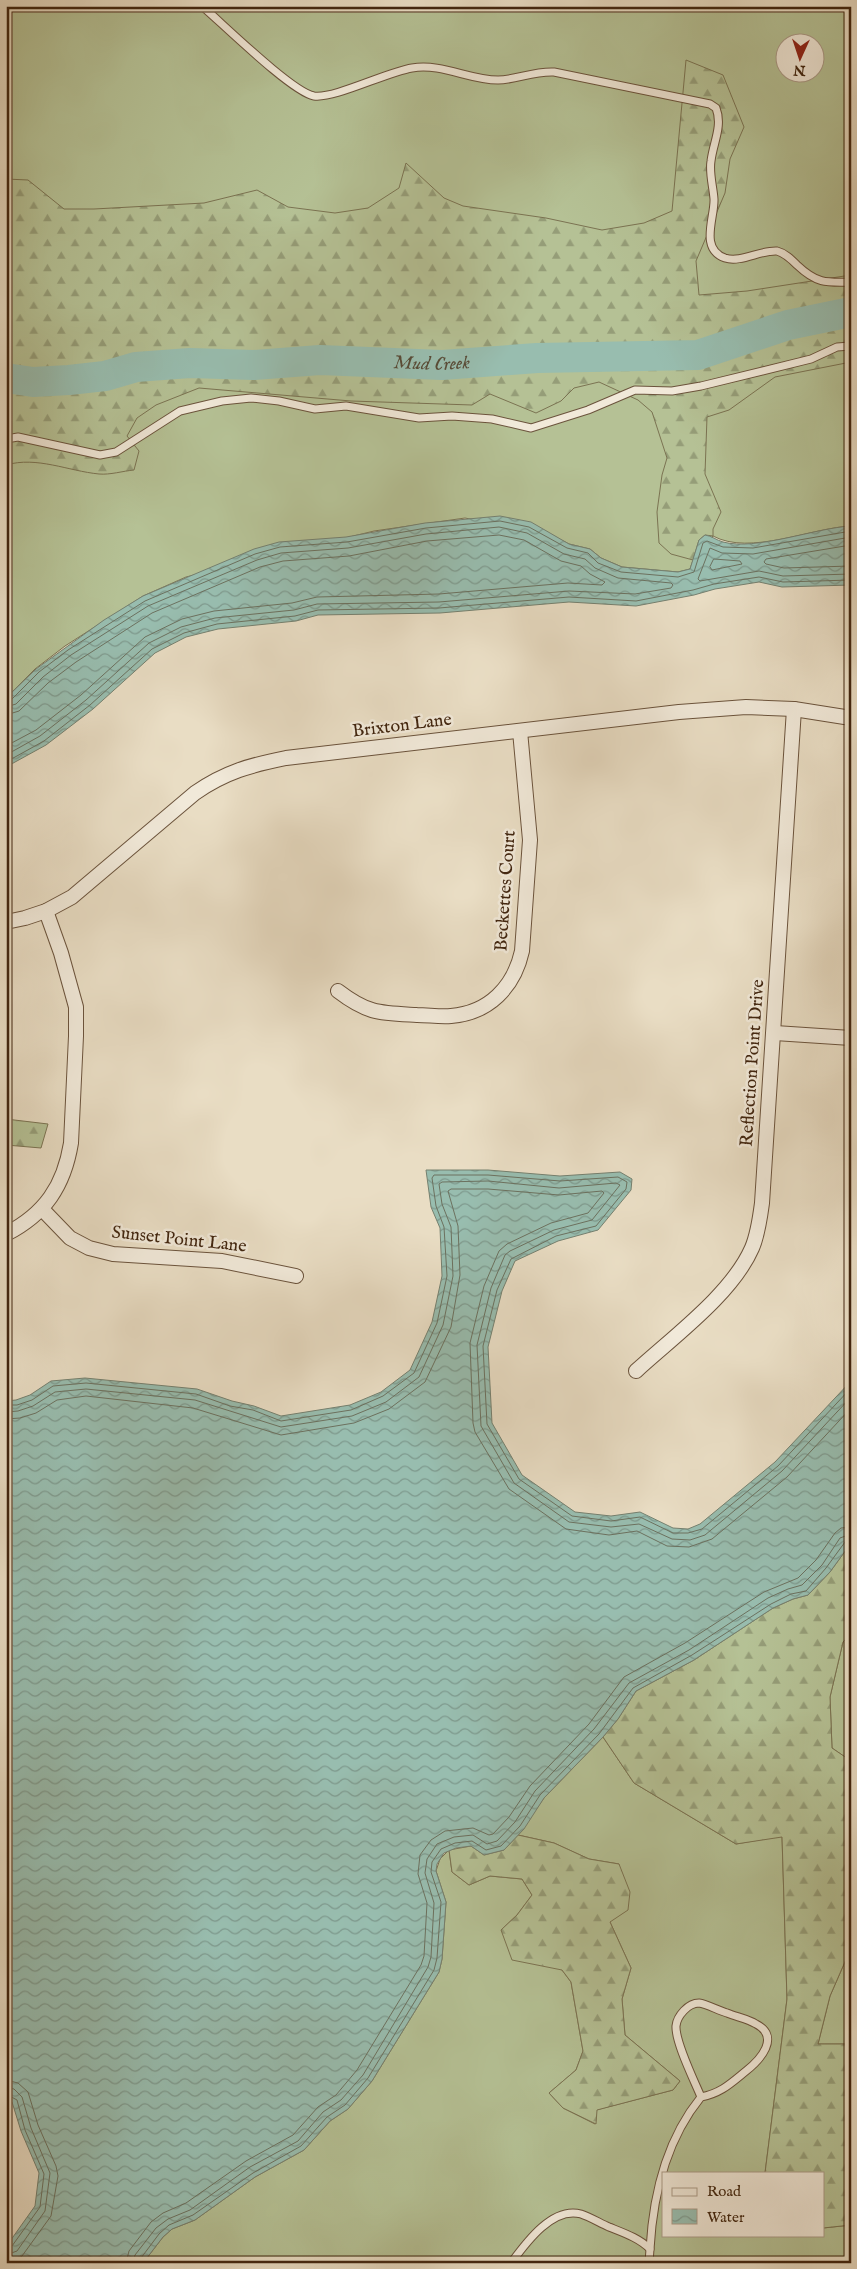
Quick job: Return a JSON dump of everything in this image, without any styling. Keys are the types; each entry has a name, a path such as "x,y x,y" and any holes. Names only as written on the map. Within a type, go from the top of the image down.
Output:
{"street":[{"name":"Brixton Lane","path":"6,922 46,911 72,898 195,793 216,779 232,772 286,758 717,709 746,707 794,709 851,718"},
{"name":"Reflection Point Drive","path":"636,1371 718,1296 740,1268 752,1248 762,1203 775,1033 794,709"},
{"name":"Beckettes Court","path":"338,991 366,1010 450,1016 464,1014 490,1003 510,984 520,963 522,951 530,840 520,731"},
{"path":"6,1234 21,1227 42,1209 53,1195 68,1160 76,1036 76,1007 69,978 46,911"},
{"path":"775,1033 851,1038"},
{"name":"Sunset Point Lane","path":"42,1209 70,1238 89,1248 113,1254 222,1261 296,1276"}],"lane":[{"path":"202,6 292,85 315,96 339,92 399,71 422,67 440,68 499,80 528,74 554,72 710,104 716,108 719,118 711,161 714,200 710,237 714,250 722,257 732,259 778,251 814,279 829,282 851,282"},
{"path":"6,440 18,437 108,454 116,452 138,440 180,411 222,401 251,398 279,401 315,409 346,406 419,418 478,418 531,428 588,410 635,390 667,391 701,386 811,359 837,347 851,346"},
{"path":"662,2172 681,2126 701,2098 716,2094 758,2062 766,2051 768,2040 766,2031 757,2024 698,2003 688,2007 680,2014 676,2025 677,2038 701,2098"},
{"path":"649,2263 651,2226 662,2173"},
{"path":"510,2263 538,2230 552,2219 567,2214 579,2214 642,2241 650,2249"}],"green space":[{"path":"6,6 851,6 851,526 762,542 728,541 713,536 693,560 690,569 678,572 622,567 601,558 590,549 569,544 552,535 465,518 374,531 186,577 143,596 65,646 35,669 6,698"},
{"path":"686,60 723,75 744,127 730,159 725,193 696,261 699,295 747,291 851,275 851,362 775,377 729,410 707,417 705,474 721,512 713,529 713,536 705,535 699,540 693,560 671,554 659,543 657,512 662,475 667,458 652,412 638,400 599,382 574,388 561,401 536,413 490,394 472,405 351,401 199,388 156,405 137,418 127,436 139,451 134,470 99,474 41,463 29,462 6,465 6,179 28,180 64,209 204,203 257,190 288,207 335,213 368,208 399,188 406,163 444,198 463,206 546,218 602,230 644,223 672,211"},
{"path":"6,1119 48,1124 41,1148 6,1145"},
{"path":"851,1543 851,1634 843,1642 830,1697 832,1748 851,1761 851,1948 830,1996 818,2044 851,2044 851,2225 824,2228 824,2172 765,2172 787,1999 782,1837 736,1844 634,1783 603,1737 618,1719 636,1691 694,1660 773,1608 808,1595 830,1572"},
{"path":"851,1634 851,1761 832,1748 830,1697 843,1642"},
{"path":"603,1737 634,1783 736,1844 782,1836 787,1999 765,2172 662,2172 662,2236 824,2236 824,2228 851,2225 851,2263 143,2263 163,2237 172,2229 195,2220 255,2177 304,2150 330,2121 348,2109 372,2081 439,1972 442,1959 446,1902 436,1871 440,1859 449,1850 452,1872 469,1885 490,1876 522,1879 532,1895 517,1915 501,1930 562,1970 571,1982 583,2051 576,2070 549,2093 563,2108 595,2124 596,2110 673,2090 680,2081 625,2035 622,1999 631,1968 610,1922 619,1864 589,1859 554,1843 518,1835 544,1798"},
{"path":"518,1835 554,1843 589,1859 619,1864 630,1892 628,1910 610,1922 631,1968 622,1999 625,2035 680,2081 673,2090 597,2110 596,2124 563,2108 549,2093 576,2070 583,2051 571,1982 562,1970 512,1960 501,1930 517,1915 532,1895 522,1879 490,1876 469,1885 452,1872 449,1850 471,1846 484,1855 504,1850"},
{"path":"851,1948 851,2044 818,2044 830,1996"}],"water":[{"path":"500,516 531,522 569,544 590,549 601,558 622,567 678,572 690,569 699,540 705,535 723,542 752,544 851,526 851,585 782,587 759,582 715,589 636,606 569,602 440,613 318,615 296,621 218,629 186,637 155,653 93,709 46,745 6,767 6,698 36,669 104,620 143,596 254,549 279,542 346,537 425,523"},
{"path":"426,1170 488,1170 560,1176 620,1172 632,1179 631,1190 598,1230 558,1241 515,1261 502,1291 488,1347 492,1423 522,1475 575,1512 611,1516 640,1512 673,1528 688,1529 700,1524 775,1462 851,1381 851,1543 830,1572 808,1595 773,1608 694,1660 636,1691 618,1719 544,1798 524,1829 504,1850 484,1855 471,1846 456,1848 444,1853 437,1864 436,1871 446,1902 442,1959 439,1972 372,2081 348,2109 330,2121 304,2150 255,2177 195,2220 172,2229 163,2237 143,2263 6,2263 8,2244 35,2206 39,2173 21,2131 12,2102 6,2098 6,1401 30,1395 51,1381 85,1378 197,1389 281,1416 350,1405 381,1392 410,1370 432,1322 442,1276 440,1228 431,1207"}],"waterway":[{"name":"Mud Creek","path":"6,378 33,382 69,380 105,376 136,367 190,363 254,365 320,360 442,365 537,358 698,355 788,325 851,312"}]}
